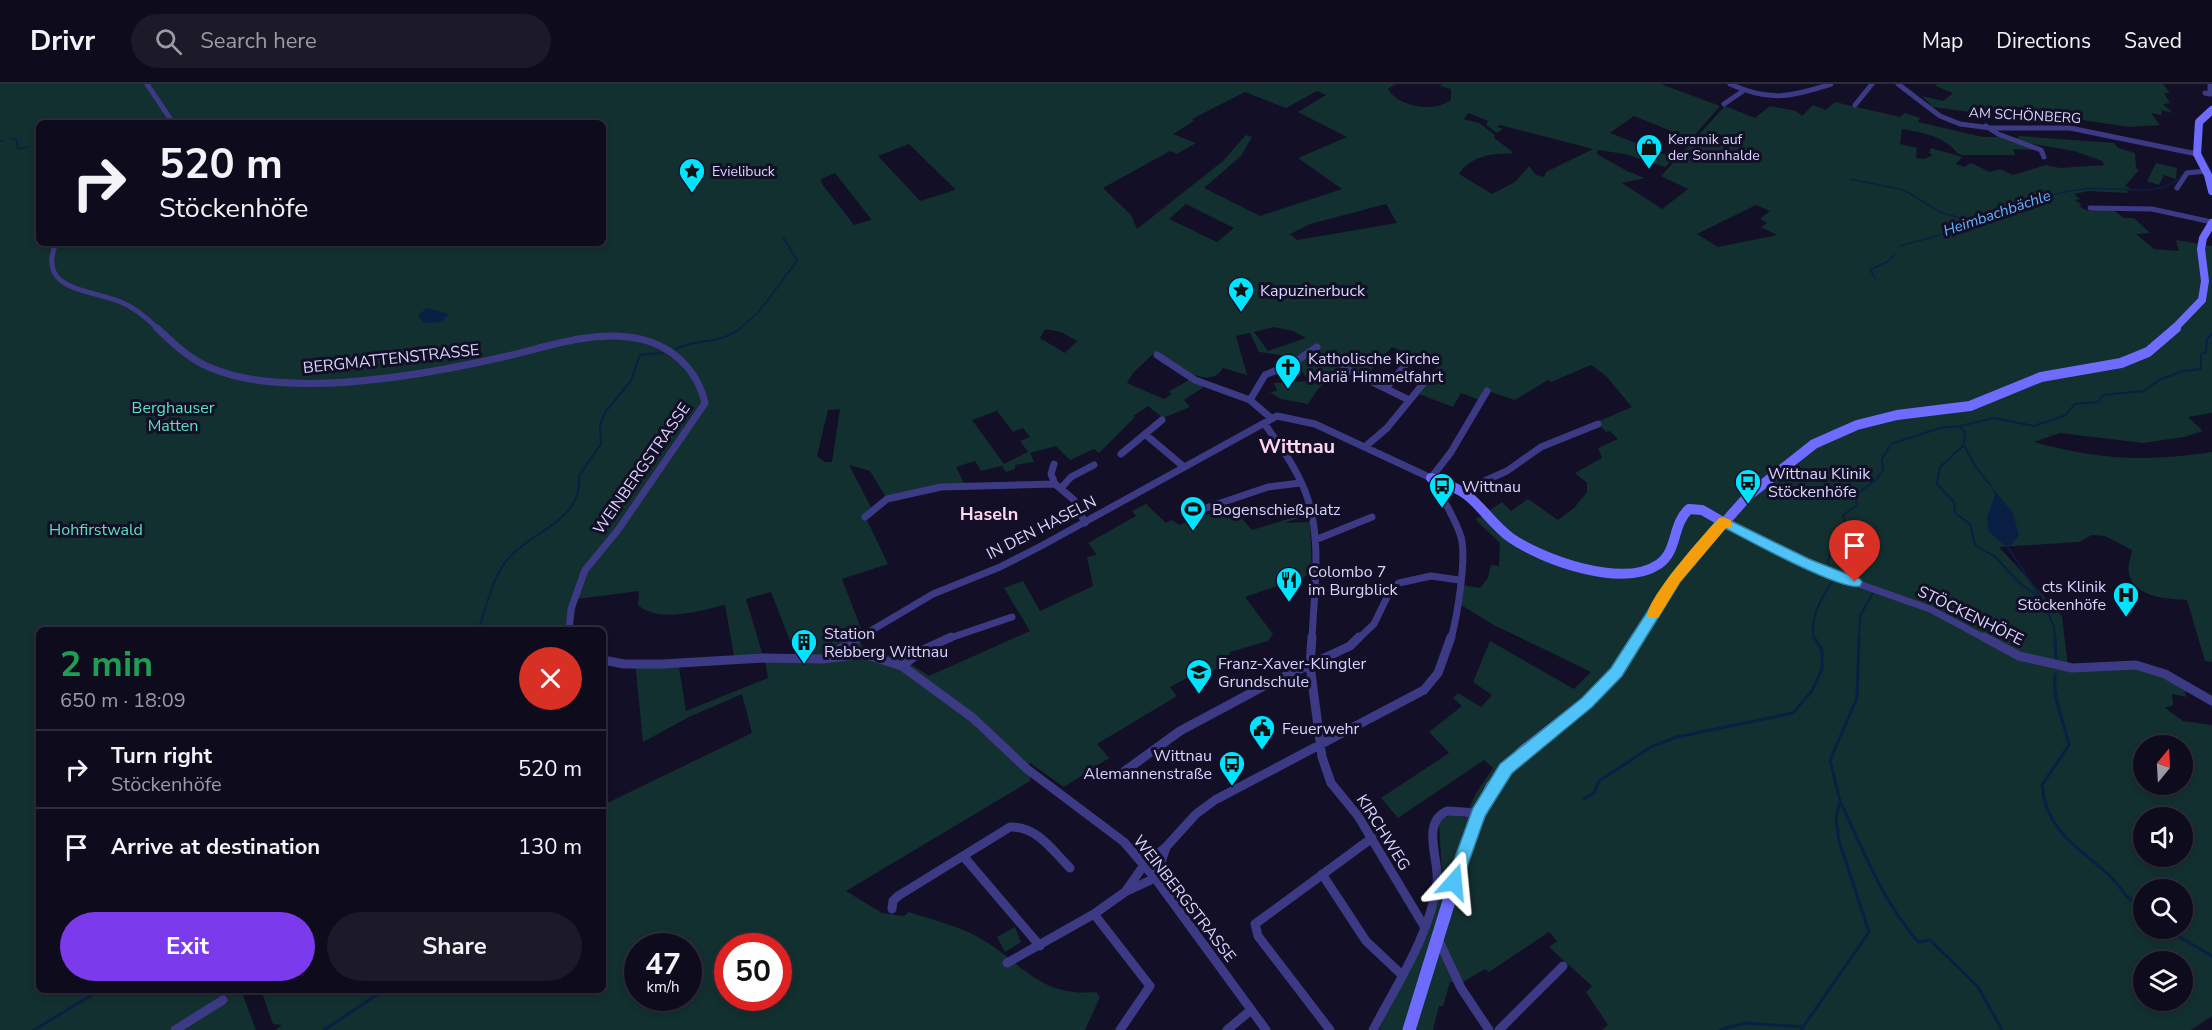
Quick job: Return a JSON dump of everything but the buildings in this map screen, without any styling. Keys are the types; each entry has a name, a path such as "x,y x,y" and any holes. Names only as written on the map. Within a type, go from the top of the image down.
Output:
{"main road":[{"path":"2210,112 2199,122 2197,154 2206,171 2212,191"},
{"path":"1409,1030 1478,813 1506,769 1587,702 1616,672 1676,578 1723,522 1777,471 1814,444 1832,435 1889,417 1970,406 2035,379 2121,363 2148,352 2198,306 2204,296 2208,280 2201,249 2203,238 2212,223"},
{"path":"1431,478 1457,489 1484,515 1520,543 1569,565 1613,573 1636,573 1659,564 1670,550 1679,518 1689,509 1702,510 1723,522"}],"street":[{"path":"147,84 170,120"},
{"path":"1730,84 1743,91 1781,99 1832,84"},
{"path":"1855,105 1872,84"},
{"name":"AM SCHÖNBERG","path":"1898,84 1917,94 1946,119 2027,129 2071,128 2197,154"},
{"path":"2205,93 2210,94 2210,84"},
{"path":"1724,104 1743,91"},
{"path":"1985,125 1998,134 2041,150 2044,157"},
{"path":"2177,188 2187,173 2206,171"},
{"path":"2090,208 2124,205 2141,207 2212,223"},
{"name":"BERGMATTENSTRASSE","path":"55,246 50,256 50,265 60,280 136,309 171,343 198,363 241,378 297,382 346,379 489,361 583,338 627,337 648,341"},
{"name":"WEINBERGSTRASSE","path":"569,627 571,609 585,570 618,530 705,403 699,381 686,363 664,348 648,341"},
{"path":"1157,355 1194,380 1250,400 1265,375 1293,363 1317,347"},
{"path":"1386,388 1412,357"},
{"path":"1344,368 1409,400"},
{"path":"1366,447 1387,428 1427,379"},
{"path":"1431,478 1451,452 1487,391"},
{"name":"KIRCHWEG","path":"1250,400 1268,421 1307,495 1316,540 1310,665 1322,758 1330,783 1346,799 1372,838 1424,926"},
{"path":"1125,892 1144,865 1166,847 1196,814 1215,800 1424,690 1438,673 1449,645 1456,620 1461,536 1431,478 1308,422 1285,416 1268,421"},
{"path":"1121,454 1162,420"},
{"name":"IN DEN HASELN","path":"823,658 933,594 1000,567 1268,421"},
{"path":"1439,497 1444,491 1457,489 1508,471 1541,447 1598,424"},
{"path":"1145,434 1184,467"},
{"path":"1054,464 1051,474 1059,486 1082,509 1085,522"},
{"path":"865,517 887,499 942,487 1059,486 1094,465"},
{"path":"1203,509 1268,487 1300,483"},
{"path":"1316,540 1372,517"},
{"name":"STÖCKENHÖFE","path":"1723,522 1825,572 1930,609 2019,656 2072,668 2136,665 2165,674 2212,701"},
{"path":"1122,773 1180,731 1244,695 1310,665 1359,639 1374,624 1390,589 1399,583 1431,576 1459,580"},
{"path":"902,666 911,657 935,645 1012,617"},
{"path":"855,638 863,654"},
{"name":"WEINBERGSTRASSE","path":"606,660 636,664 764,658 823,658 863,654 902,666 973,718 1027,769 1103,825 1144,865 1266,1030"},
{"path":"1373,1030 1424,926 1437,880 1435,823 1440,814 1451,810 1478,813"},
{"path":"892,909 893,901 898,896 1010,827 1019,825 1029,829 1070,868"},
{"path":"1330,1030 1258,936 1255,928 1260,919 1372,838"},
{"path":"1007,963 1094,914 1125,892 1155,878 1166,847"},
{"path":"964,857 1040,946"},
{"path":"1322,874 1343,913 1385,963 1401,974"},
{"path":"1094,914 1150,986 1148,995 1124,1020 1120,1030"},
{"path":"1438,938 1461,988 1489,1030"},
{"path":"1499,1030 1563,966"},
{"path":"176,1029 223,1000"},
{"path":"1227,1030 1251,1010"}],"green space":[{"path":"0,84 1396,84 1388,89 1393,95 1408,104 1426,107 1444,104 1451,100 1451,89 1440,86 1442,84 1661,84 1720,106 1691,139 1634,116 1610,133 1674,158 1665,167 1625,154 1598,150 1597,154 1645,178 1622,183 1662,209 1688,189 1661,176 1725,106 1755,118 1770,106 1796,111 1802,116 1813,105 1826,110 1835,102 1900,117 1905,113 1920,118 1918,122 1983,137 2001,137 2035,150 2013,149 2015,155 1963,155 1934,137 1902,129 1900,144 1917,148 1916,158 1924,159 1933,155 1929,153 1931,148 1962,157 1956,164 1964,167 1971,163 1990,172 2000,169 2013,175 2046,165 2060,168 2104,165 2102,161 2074,151 2017,141 2019,136 2114,143 2118,148 2135,153 2136,168 2139,170 2125,186 2130,188 2127,193 2089,191 2074,194 2080,199 2075,200 2082,205 2079,206 2088,211 2111,208 2124,218 2134,218 2150,233 2136,234 2154,249 2179,251 2176,240 2212,246 2212,413 2188,417 2203,431 2184,437 2143,443 2060,433 2034,442 2101,456 2143,458 2212,452 2212,662 2205,661 2187,600 2153,596 2145,593 2132,582 2129,565 2132,550 2105,536 2092,535 2079,542 1999,547 2062,616 2068,666 2130,664 2185,685 2186,697 2172,694 2173,705 2165,708 2183,721 2212,725 2212,1016 2191,1030 1602,1030 1608,1025 1586,992 1592,986 1549,947 1557,941 1549,932 1489,972 1485,969 1461,983 1450,982 1443,1006 1439,1006 1433,1030 1379,1030 1435,908 1442,874 1439,824 1442,818 1453,815 1465,818 1475,795 1493,768 1484,760 1398,818 1381,798 1449,753 1429,732 1462,706 1453,698 1458,693 1481,707 1492,695 1473,682 1490,641 1574,689 1591,672 1494,625 1461,605 1462,585 1480,588 1488,578 1491,565 1499,566 1500,543 1475,519 1487,514 1486,508 1490,510 1502,502 1511,511 1528,499 1558,520 1574,508 1587,492 1587,483 1575,473 1602,458 1598,448 1618,439 1610,431 1606,432 1597,422 1632,407 1606,376 1591,365 1551,382 1548,380 1515,400 1484,390 1479,400 1461,393 1453,407 1419,394 1437,367 1392,347 1365,377 1344,367 1318,389 1308,404 1281,399 1270,392 1277,391 1274,383 1308,381 1298,364 1282,363 1281,355 1259,352 1250,333 1236,336 1247,375 1223,368 1217,375 1199,376 1179,368 1154,353 1133,373 1127,383 1164,399 1172,394 1168,392 1189,380 1204,387 1184,400 1190,407 1163,418 1148,406 1133,416 1135,417 1099,453 1094,449 1070,460 1056,446 1030,453 1034,462 1015,465 1015,469 1006,472 1002,466 981,471 975,461 956,467 965,485 887,499 870,471 849,465 872,509 865,516 888,564 842,579 862,631 857,634 862,646 909,663 929,676 1030,631 1004,588 1023,581 1040,611 1093,586 1087,557 1097,555 1088,543 1136,516 1132,511 1146,504 1166,523 1171,520 1180,525 1198,517 1233,508 1252,530 1298,516 1285,523 1310,522 1312,574 1245,597 1273,634 1268,641 1230,652 1227,658 1230,662 1198,678 1195,674 1170,687 1177,696 1097,744 1109,758 1064,787 1030,763 1023,770 1030,776 1030,781 846,891 882,913 904,916 909,912 970,933 994,947 1032,976 1059,989 1096,992 1100,997 1085,1030 275,1030 282,1025 273,1024 262,993 606,993 606,804 752,733 742,694 689,717 643,742 635,662 678,661 686,711 768,678 765,660 796,656 771,592 746,599 763,656 734,656 725,605 681,614 657,614 638,605 639,591 577,599 572,627 36,627 36,993 242,993 256,1030 0,1030","holes":["1317,91 1326,95 1298,112 1347,137 1298,158 1342,189 1260,216 1204,188 1241,156 1252,137 1246,135 1223,161 1137,229 1131,215 1103,188 1170,151 1177,154 1196,143 1173,134 1194,121 1192,119 1245,92 1286,108","1468,113 1488,121 1486,125 1497,133 1503,129 1497,127 1500,125 1593,149 1546,172 1544,177 1536,175 1529,166 1515,182 1492,194 1459,174 1469,164 1482,157 1513,152 1479,123 1464,119","909,144 955,190 920,201 878,156","835,173 871,220 854,225 822,184 821,179","1186,204 1234,228 1217,242 1169,219","1386,204 1397,223 1297,240 1290,234 1310,224","1756,205 1770,211 1760,219 1767,223 1761,227 1777,235 1718,247 1697,234","1274,327 1293,331 1306,338 1268,351 1254,332","1045,329 1061,332 1077,341 1065,353 1040,338","840,409 832,462 825,462 817,456 828,410","997,411 1013,432 1023,428 1030,437 1020,441 1028,452 1004,464 972,420"]},
{"path":"1937,84 2163,84 2170,93 2164,93 2170,103 2163,104 2173,113 2161,110 2162,115 2151,113 2160,125 2130,127 2006,109 2007,114 1974,109 1977,113 1933,107 1922,96 1943,101 1953,93 1935,86"},
{"path":"2156,163 2177,168 2176,179 2164,175 2159,185 2147,181"},
{"path":"1015,927 1021,942 1005,952 997,937"}],"water":[{"path":"427,308 449,314 442,322 423,323 418,315"},
{"path":"1991,486 2013,513 2019,536 2011,545 2004,545 1989,532 1987,518 1995,495"}],"waterway":[{"path":"2203,121 2201,152 2212,172"},
{"path":"11,139 16,139 18,149 29,147"},
{"name":"Heimbachbächle","path":"1900,246 1943,234 2015,206 2048,196 2097,188 2151,190 2164,187 2185,172"},
{"path":"1850,179 1904,190 1940,212 1973,222"},
{"path":"739,329 758,313 797,261 783,237"},
{"name":"Heimbachbächle","path":"1876,279 1870,270 1889,261 1895,254"},
{"path":"676,349 684,345 724,337 741,328"},
{"path":"1960,426 1994,418 2034,426 2066,415 2075,404 2098,402 2103,395 2144,391 2159,380 2183,371 2201,369 2201,354 2206,352 2207,339 2212,334"},
{"path":"479,627 493,585 507,560 517,550 554,524 573,504 578,492 579,476 601,444 600,424 606,411 631,381 640,355 663,353"},
{"path":"1828,563 1832,542 1846,527 1843,515 1856,506 1857,494 1877,479 1883,470 1882,459 1891,444 1940,428 1960,426"},
{"path":"1960,426 1965,432 1964,445"},
{"path":"1964,445 1975,466 1991,486"},
{"path":"1964,445 1940,467 1937,484 1954,502 1955,513 1970,524 1975,545 1994,556 2022,585 2042,599 2054,627 2055,639"},
{"path":"2006,545 2024,571"},
{"path":"2024,573 2041,597"},
{"path":"1814,639 1815,616 1832,582"},
{"path":"1859,639 1860,616 1873,593"},
{"path":"1584,799 1594,793 1599,781 1651,747 1677,737 1793,713 1812,691 1822,669 1822,650 1814,637"},
{"path":"1840,801 1830,760 1857,698 1859,637"},
{"path":"2055,637 2056,661"},
{"path":"2055,674 2057,701 2069,745 2042,785 2045,801 2050,815 2065,837 2108,874 2133,902"},
{"path":"1801,1030 1869,932 1839,841 1836,818 1840,801"},
{"path":"1840,801 1874,874 1905,926 1918,942 1930,940 1978,987 2002,1030"},
{"path":"2183,939 2212,956"},
{"path":"34,1030 95,993"},
{"path":"324,1030 380,993"},
{"path":"1720,1030 1745,1023 1802,1027"}],"slow traffic":[{"path":"1653,614 1676,578 1708,538 1723,522 1727,523"}],"place":[{"name":"Keramik auf der Sonnhalde","path":"1649,170"},
{"name":"Evielibuck","path":"692,194"},
{"name":"Kapuzinerbuck","path":"1241,313"},
{"name":"Katholische Kirche Mariä Himmelfahrt","path":"1288,390"},
{"name":"Wittnau Klinik Stöckenhöfe","path":"1748,505"},
{"name":"Wittnau","path":"1442,509"},
{"name":"Bogenschießplatz","path":"1193,532"},
{"name":"Colombo 7 im Burgblick","path":"1289,603"},
{"name":"cts Klinik Stöckenhöfe","path":"2126,618"},
{"name":"Station Rebberg Wittnau","path":"804,665"},
{"name":"Franz-Xaver-Klingler Grundschule","path":"1199,695"},
{"name":"Feuerwehr","path":"1262,751"},
{"name":"Wittnau Alemannenstraße","path":"1232,787"}],"district":[{"name":"Wittnau","path":"1297,446"},
{"name":"Haseln","path":"989,514"}],"route":[{"path":"1454,882 1478,813 1492,787 1522,753 1587,702 1616,672 1676,578 1723,522 1746,531 1804,562 1855,582"}],"park label":[{"name":"Berghauser Matten","path":"173,416"},
{"name":"Hohfirstwald","path":"96,529"}]}
